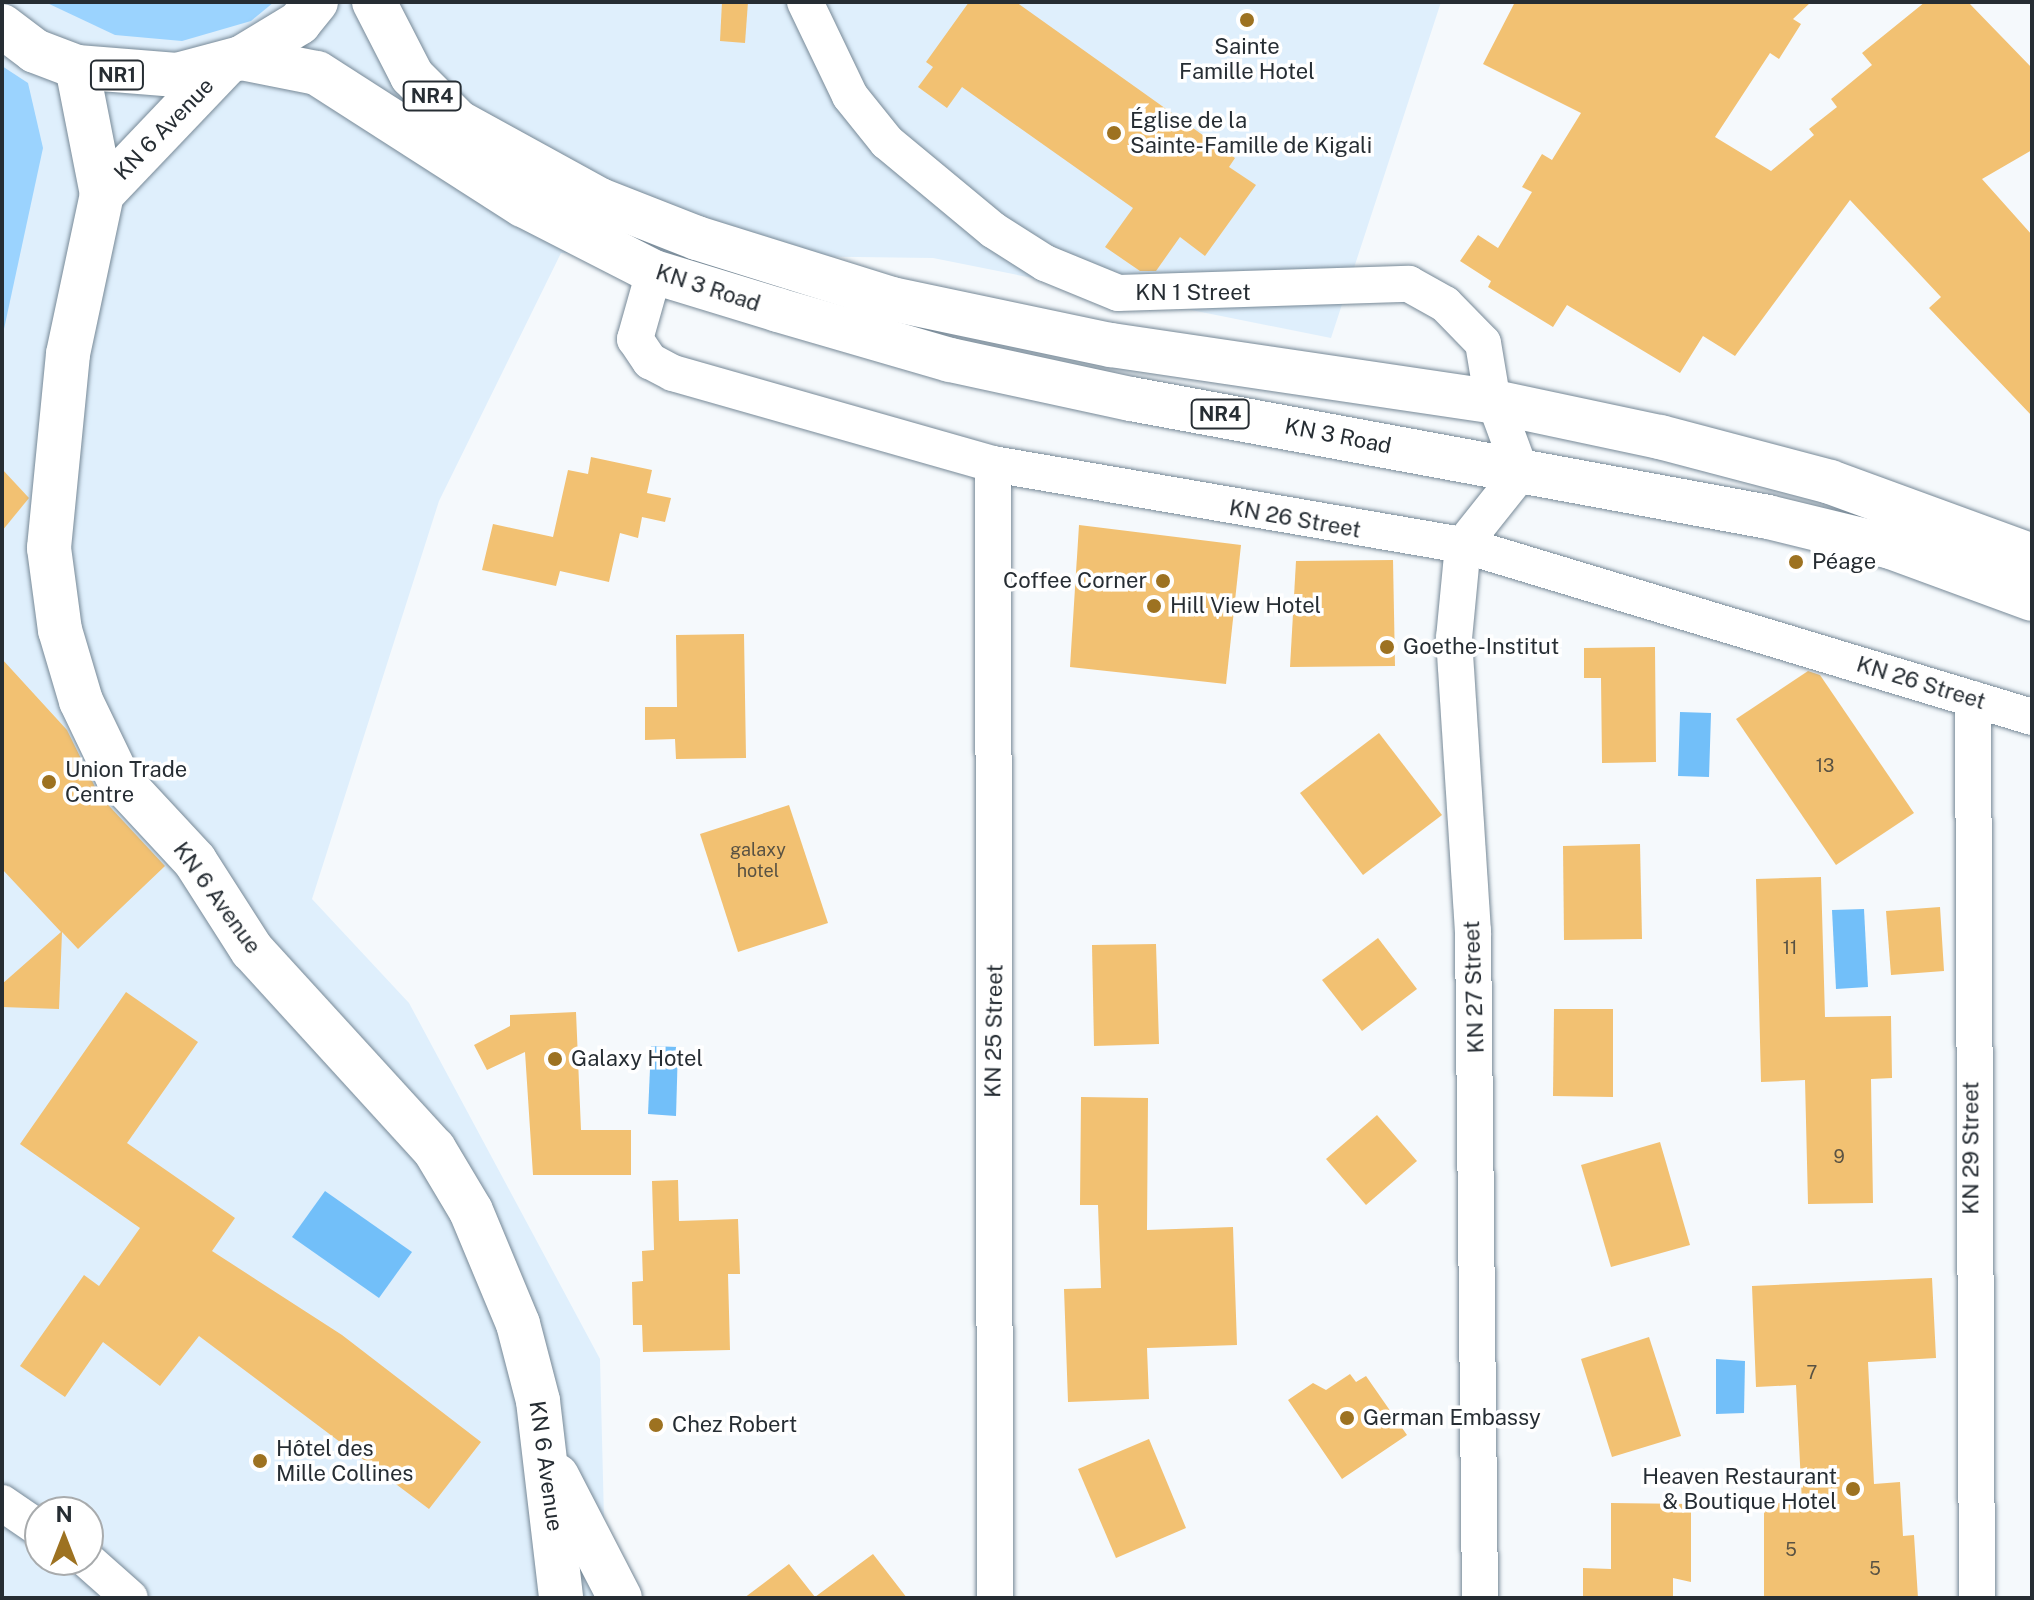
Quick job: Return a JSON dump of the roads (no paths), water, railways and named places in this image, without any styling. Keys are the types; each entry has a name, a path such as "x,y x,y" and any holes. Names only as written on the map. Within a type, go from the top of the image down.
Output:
{"main road":[{"name":"NR1","path":"2,26 35,51 77,67 126,77 233,61 299,23 316,2"},
{"name":"KN 3 Road","path":"374,2 412,76 458,122 523,161 697,238 892,299 1111,345 1495,402 1830,482 2032,556"},
{"name":"KN 3 Road","path":"233,61 317,73 523,205 654,272 950,360 1521,472 1623,485 1876,543 2032,599"},
{"name":"KN 6 Avenue","path":"102,194 233,61"},
{"name":"KN 6 Avenue","path":"77,67 102,194 68,354 49,548 60,630 81,701 118,778 195,861 252,950 434,1149 471,1211 518,1324 550,1462 561,1598"},
{"path":"550,1462 620,1598"}],"street":[{"name":"KN 1 Street","path":"805,2 850,96 887,142 993,230 1045,263 1118,293 1409,284 1445,304 1483,343 1495,402"},
{"name":"KN 26 Street","path":"654,272 634,322 638,349 650,361 824,420 993,464 1463,545 2032,717"},
{"path":"1463,545 1521,472 1495,402"},
{"name":"KN 25 Street","path":"993,464 995,1598"},
{"name":"KN 27 Street","path":"1463,545 1454,638 1473,931 1480,1598"},
{"name":"KN 29 Street","path":"1973,699 1977,1598"},
{"path":"2,1503 24,1518"},
{"path":"104,1575 130,1598"}],"place":[{"name":"Sainte Famille Hotel","path":"1247,20"},
{"name":"Église de la Sainte-Famille de Kigali","path":"1114,133"},
{"name":"Péage","path":"1796,562"},
{"name":"Coffee Corner","path":"1163,581"},
{"name":"Hill View Hotel","path":"1154,606"},
{"name":"Goethe-Institut","path":"1387,647"},
{"name":"Union Trade Centre","path":"49,782"},
{"name":"Galaxy Hotel","path":"555,1059"},
{"name":"German Embassy","path":"1347,1418"},
{"name":"Chez Robert","path":"656,1425"},
{"name":"Hôtel des Mille Collines","path":"260,1461"},
{"name":"Heaven Restaurant & Boutique Hotel","path":"1853,1489"}]}
